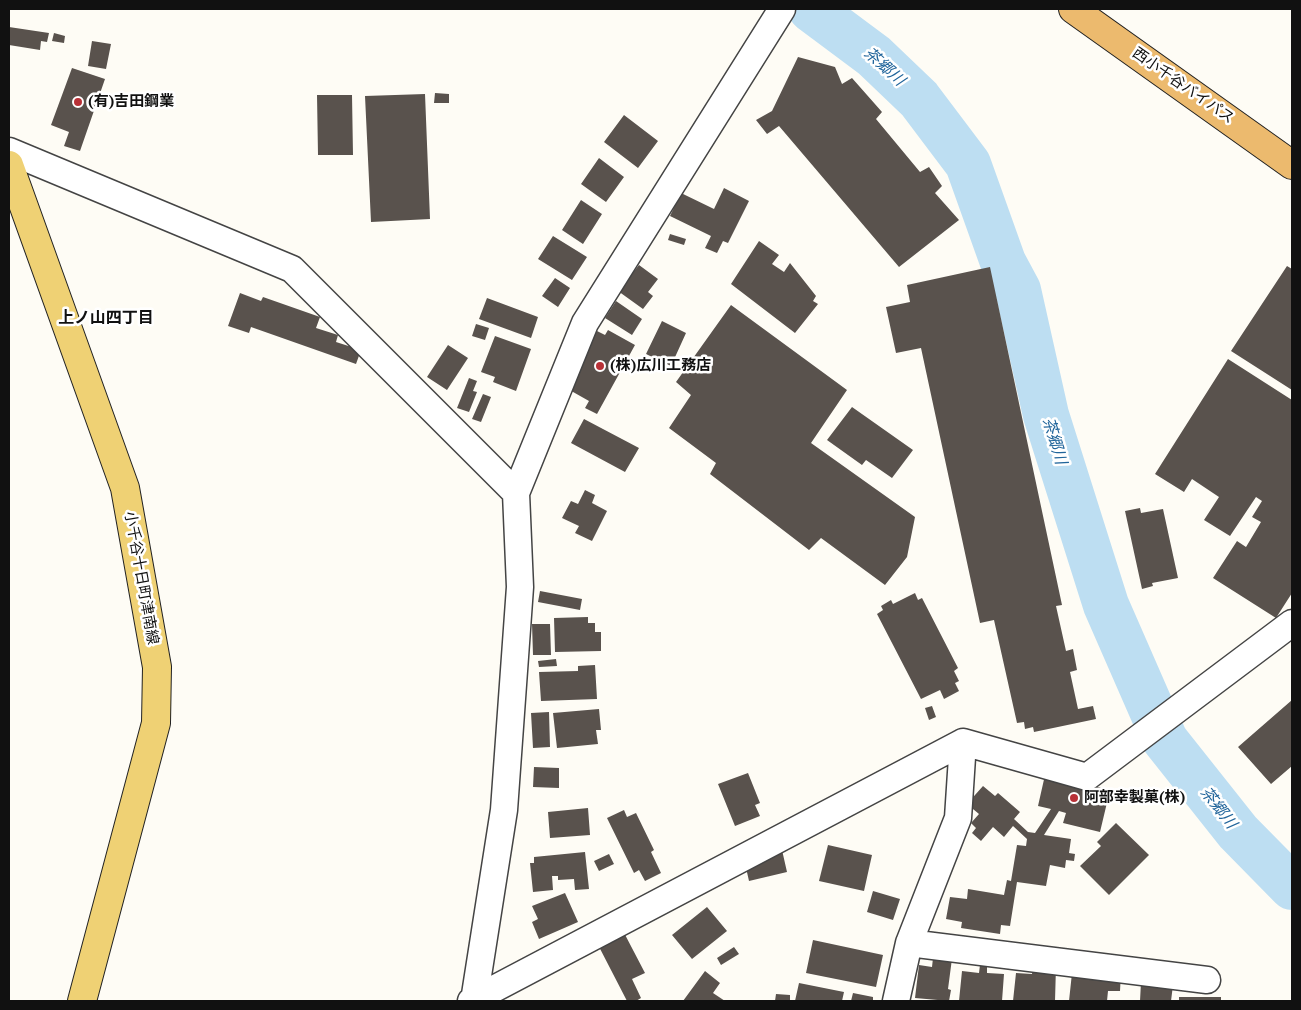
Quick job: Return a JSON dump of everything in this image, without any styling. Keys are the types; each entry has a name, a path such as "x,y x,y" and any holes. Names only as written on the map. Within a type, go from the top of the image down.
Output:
{"highway":[{"name":"西小千谷バイパス","path":"1073,9 1292,164"}],"main road":[{"name":"小千谷十日町津南線","path":"9,165 125,488 157,667 156,723 82,1001"}],"street":[{"path":"473,1001 504,810 520,587 516,493 585,323 776,17"},
{"path":"9,151 292,269 516,493"},
{"path":"473,1001 963,742 1087,777 1292,623"},
{"path":"896,1001 909,943 958,818 963,742"},
{"path":"909,943 1207,980"}],"building":[{"path":"9,27 49,33 47,42 41,41 40,50 9,45"},
{"path":"54,33 65,36 64,43 52,41"},
{"path":"92,41 111,44 106,69 88,66"},
{"path":"798,57 835,67 842,84 852,78 882,112 876,119 920,172 929,167 942,186 935,193 959,220 899,267 779,126 767,134 756,120 772,111"},
{"name":"(有)吉田鋼業","path":"72,68 105,79 80,151 64,146 69,132 51,125"},
{"path":"435,93 449,94 449,103 434,103"},
{"path":"425,94 430,219 371,222 365,96"},
{"path":"317,95 352,95 353,155 318,155"},
{"path":"624,115 658,141 638,168 604,142"},
{"path":"599,158 624,177 606,202 581,184"},
{"path":"724,188 749,201 728,243 723,241 717,253 705,248 711,236 670,216 681,193 714,209"},
{"path":"581,200 602,214 583,244 562,230"},
{"path":"670,234 686,239 684,245 668,240"},
{"path":"553,236 587,257 572,280 538,259"},
{"path":"759,241 779,255 772,264 784,272 790,263 816,296 813,301 818,304 795,333 731,284"},
{"path":"639,265 658,279 648,292 653,296 643,309 618,291"},
{"path":"1287,266 1292,269 1292,390 1231,351"},
{"path":"990,267 1062,605 1056,606 1066,651 1073,649 1077,670 1070,672 1078,709 1093,706 1096,719 1034,732 1033,727 1025,729 1024,722 1017,723 994,620 980,623 921,348 896,353 886,307 910,302 907,285"},
{"path":"555,278 570,288 558,307 542,296"},
{"path":"240,293 261,301 263,297 320,317 316,328 338,335 336,342 361,350 356,364 251,327 249,333 228,326"},
{"path":"487,298 538,317 531,338 479,319"},
{"path":"616,301 642,319 632,335 605,318"},
{"path":"731,305 847,390 811,443 915,517 907,557 885,585 821,538 809,550 710,474 716,463 669,428 691,395 676,382"},
{"path":"662,321 686,333 671,366 646,354"},
{"path":"476,324 489,328 485,340 472,336"},
{"name":"(株)広川工務店","path":"608,330 635,345 597,414 585,408 589,401 566,388 597,331 605,335"},
{"path":"495,336 531,349 516,391 493,382 495,377 481,372"},
{"path":"448,345 468,358 447,390 427,377"},
{"path":"1228,359 1292,400 1292,593 1276,618 1213,578 1237,541 1246,547 1261,522 1252,517 1262,501 1256,497 1230,536 1204,520 1219,497 1192,479 1184,492 1155,474"},
{"path":"469,378 477,381 473,391 477,392 469,412 457,408"},
{"path":"483,394 491,397 481,422 472,419"},
{"path":"852,407 913,450 892,478 866,460 862,465 827,440"},
{"path":"584,419 639,448 625,472 571,443"},
{"path":"585,490 595,495 592,503 607,511 592,541 575,533 579,526 562,518 571,501 578,504"},
{"path":"1140,508 1141,513 1163,509 1178,578 1152,583 1153,586 1142,589 1125,511"},
{"path":"540,591 582,599 580,610 538,602"},
{"path":"915,593 918,600 922,598 958,668 954,671 959,681 955,683 959,691 944,699 940,690 921,699 877,614 883,610 881,606 891,600 893,604"},
{"path":"588,617 588,623 595,623 595,632 601,632 601,651 555,652 554,618"},
{"path":"532,624 550,624 551,655 533,655"},
{"path":"556,659 557,666 539,667 538,661"},
{"path":"595,665 597,699 541,701 539,672 578,671 578,666"},
{"path":"1292,700 1292,766 1271,784 1238,747"},
{"path":"932,706 936,717 929,720 925,708"},
{"path":"599,709 601,730 596,730 598,744 557,748 553,713"},
{"path":"549,712 550,747 533,748 531,713"},
{"path":"534,767 559,768 559,788 533,787"},
{"path":"748,773 760,803 755,805 760,816 735,826 718,784"},
{"path":"1045,775 1110,790 1100,832 1063,823 1066,813 1059,811 1044,835 1071,839 1069,853 1075,854 1074,861 1066,860 1065,868 1050,865 1046,886 1017,882 1010,926 1001,925 1000,934 961,928 962,922 946,919 950,897 967,899 968,889 1004,895 1007,880 1011,881 1017,845 1026,846 1027,839 1013,826 1004,837 993,827 981,841 972,833 976,828 971,823 979,814 967,804 983,786 995,796 998,793 1020,812 1014,819 1028,832 1035,833 1051,809 1038,806"},
{"path":"588,808 590,835 550,838 548,812"},
{"path":"624,810 627,817 636,813 654,850 651,852 661,873 645,881 639,870 634,873 607,818"},
{"path":"1116,823 1149,855 1109,895 1080,866 1101,846 1097,842"},
{"path":"828,845 872,855 864,891 819,881"},
{"path":"782,850 787,872 749,881 744,859"},
{"path":"585,852 589,889 575,890 574,879 558,880 558,876 552,876 553,890 533,892 530,863 534,863 534,857"},
{"path":"609,854 614,864 599,871 594,861"},
{"path":"873,891 900,899 893,920 867,912"},
{"path":"565,893 578,922 539,939 532,922 538,919 532,906"},
{"path":"707,907 727,931 692,959 672,935"},
{"path":"621,927 645,973 632,979 641,998 636,1001 627,1001 595,939"},
{"path":"813,940 883,955 876,987 806,973"},
{"path":"734,947 739,954 721,965 717,958"},
{"path":"934,949 953,951 948,989 951,990 949,1001 915,998 919,965 932,967"},
{"path":"1033,964 1056,966 1055,1001 1013,1001 1016,973 1032,974"},
{"path":"980,965 987,965 987,973 1004,974 1002,1001 959,1001 962,971 979,973"},
{"path":"705,971 720,983 713,993 725,1001 683,1001"},
{"path":"1072,973 1121,973 1120,991 1108,991 1107,1001 1069,1001"},
{"path":"1141,982 1173,985 1171,1001 1140,1001"},
{"path":"799,983 844,992 842,1001 795,1001"},
{"path":"853,993 873,997 873,1001 851,1001"},
{"path":"776,994 790,995 790,1001 775,1001"},
{"path":"1179,997 1221,997 1221,1001 1179,1001"}],"waterway":[{"name":"茶郷川","path":"811,9 874,56 919,99 968,164 1003,262 1018,290 1046,415 1106,605 1165,740 1238,832 1292,887"}],"place":[{"name":"(有)吉田鋼業","path":"78,102"},
{"name":"(株)広川工務店","path":"600,366"},
{"name":"阿部幸製菓(株)","path":"1074,798"}],"district":[{"name":"上ノ山四丁目","path":"106,318"}]}
